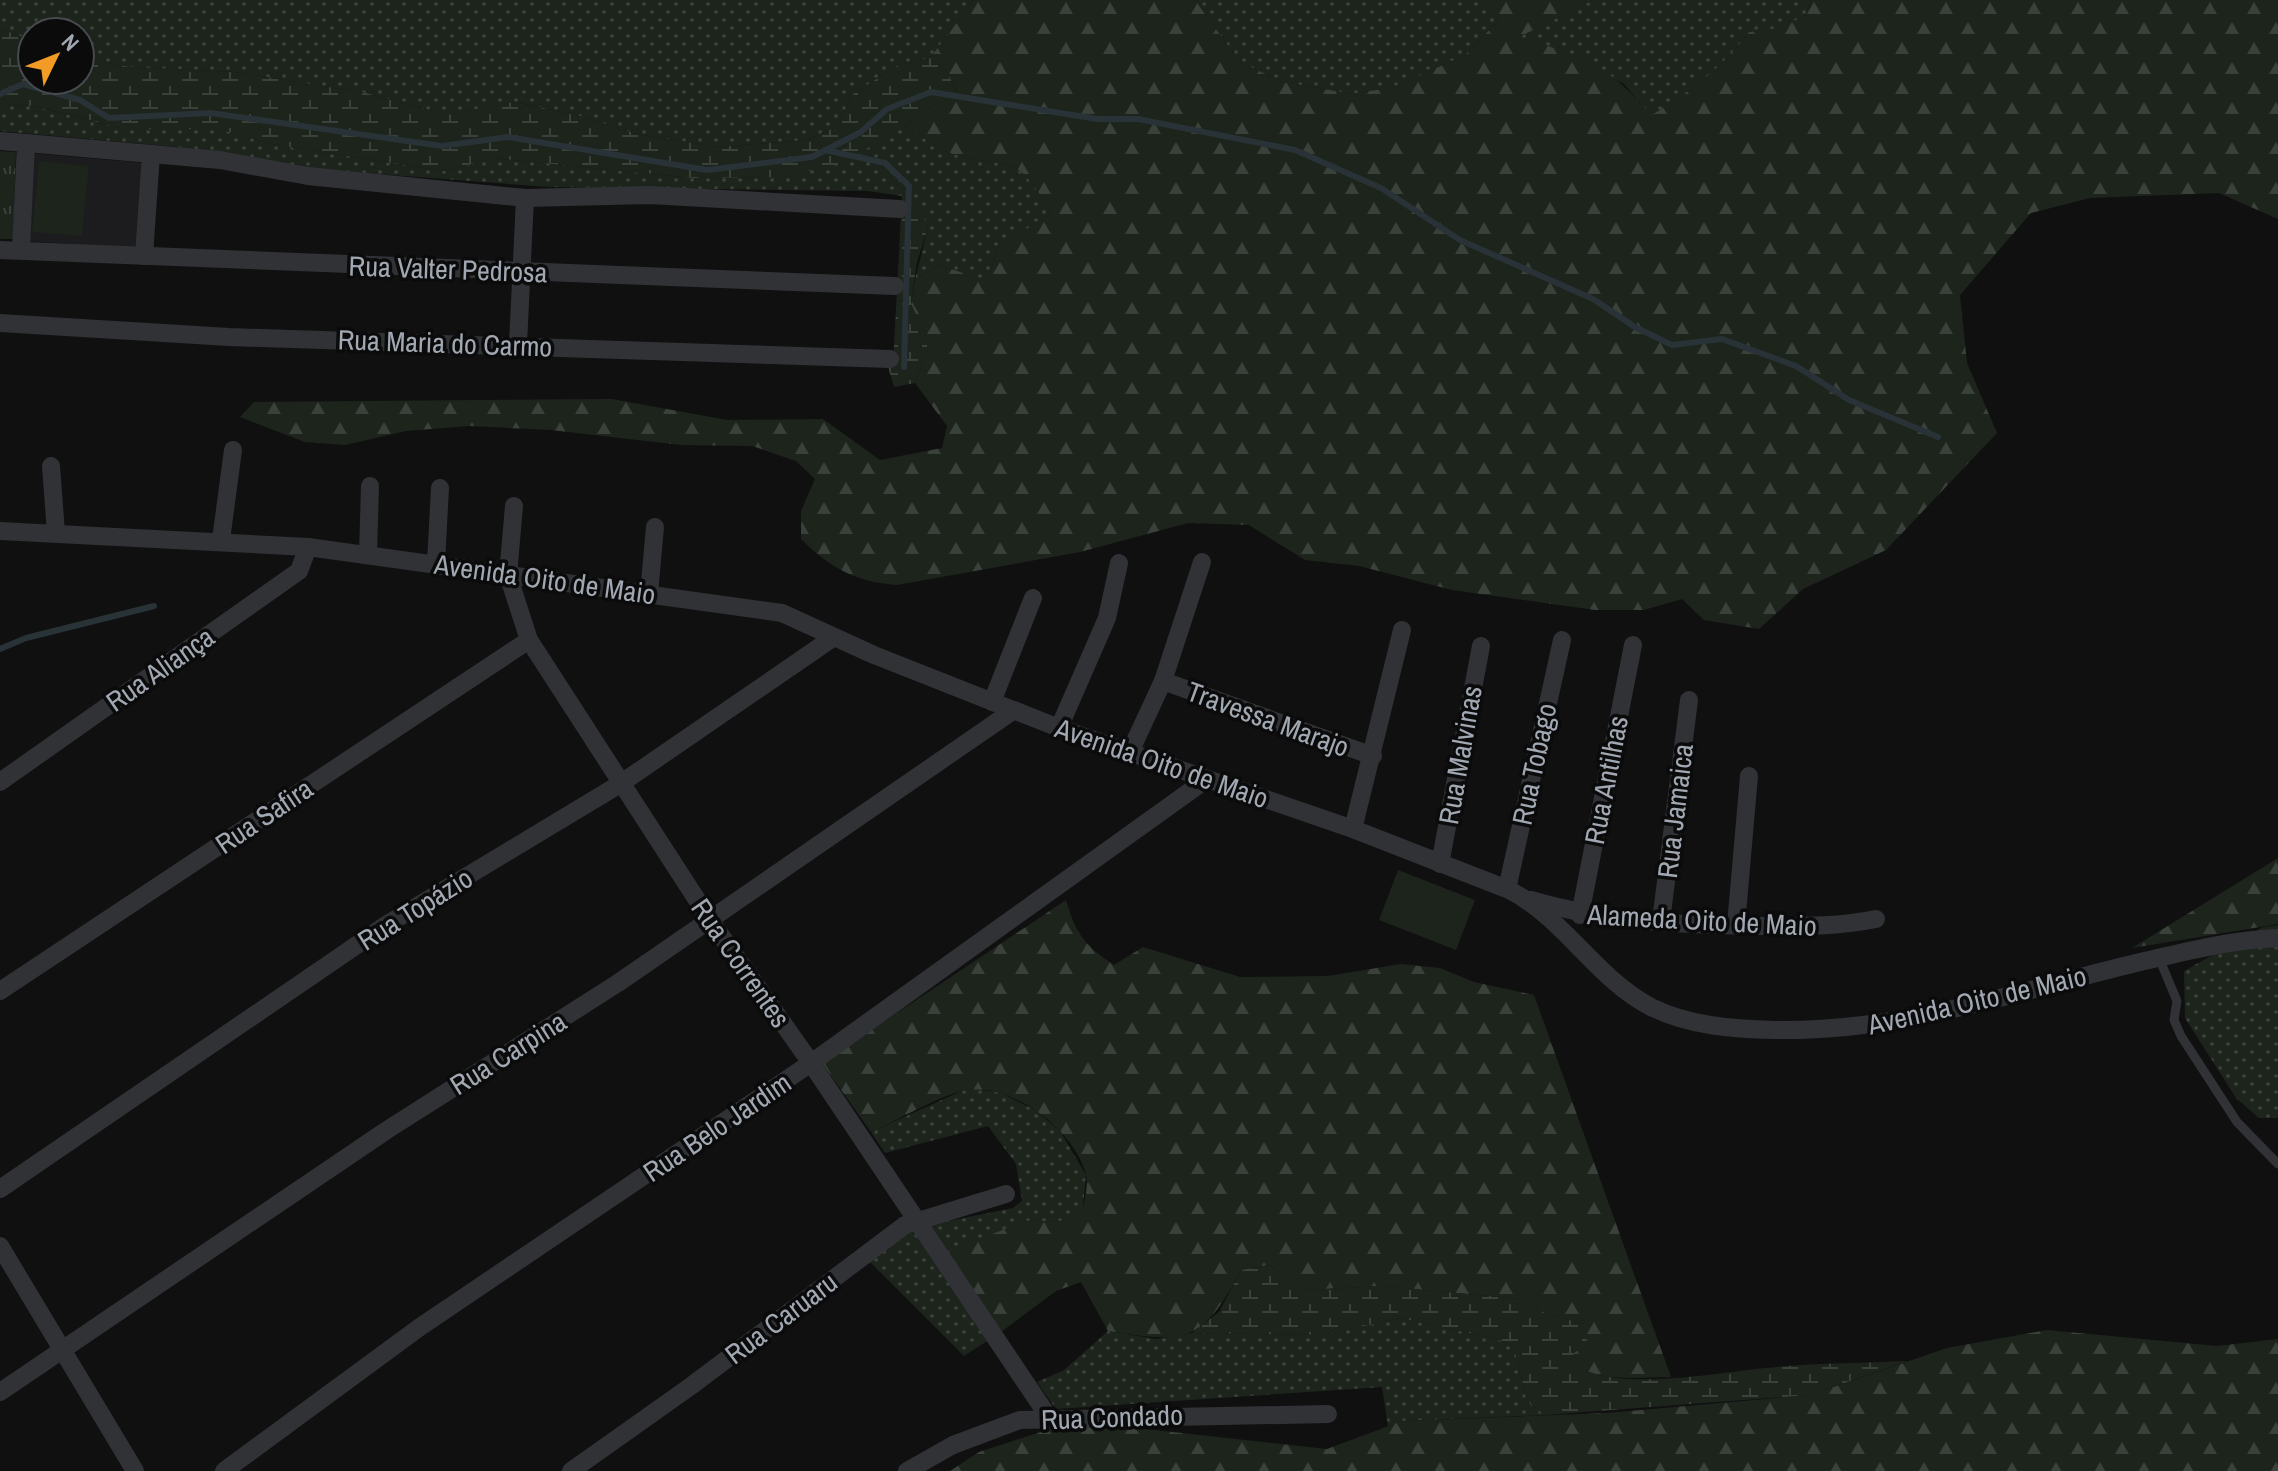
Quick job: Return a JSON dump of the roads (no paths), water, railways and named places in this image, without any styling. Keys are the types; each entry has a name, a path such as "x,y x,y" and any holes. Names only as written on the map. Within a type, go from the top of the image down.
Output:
{"street":[{"path":"0,141 220,160 379,185 525,198 650,195 900,209"},
{"path":"21,250 26,143"},
{"path":"144,256 151,154"},
{"path":"518,344 525,198"},
{"name":"Rua Valter Pedrosa","path":"0,250 895,286"},
{"name":"Rua Maria do Carmo","path":"0,323 229,337 518,344 890,359"},
{"path":"221,540 233,450"},
{"path":"51,466 56,533"},
{"path":"368,554 370,486"},
{"path":"436,563 440,488"},
{"path":"508,575 514,506"},
{"path":"649,594 655,527"},
{"name":"Avenida Oito de Maio","path":"0,531 221,540 308,547 763,608 799,620 1059,728 1353,829 1507,889 1529,899 1601,969 1651,1006 1708,1025 1747,1030 1873,1026 2244,939 2278,938"},
{"name":"Rua Aliança","path":"0,782 299,571 308,547"},
{"path":"1130,752 1163,681 1202,562"},
{"path":"1059,728 1107,618 1119,563"},
{"name":"Rua Correntes","path":"508,575 529,640 620,784 710,920 919,1220 1050,1419"},
{"path":"992,702 1033,598"},
{"path":"1353,829 1402,630"},
{"name":"Rua Topázio","path":"0,1189 386,925 620,784 834,637"},
{"name":"Rua Safira","path":"0,991 529,640"},
{"name":"Rua Tobago","path":"1507,889 1562,640"},
{"name":"Rua Antilhas","path":"1580,915 1633,645"},
{"name":"Rua Malvinas","path":"1440,864 1481,646"},
{"name":"Travessa Marajo","path":"1163,681 1373,756"},
{"name":"Rua Jamaica","path":"1661,921 1689,700"},
{"name":"Rua Carpina","path":"0,1392 387,1130 618,983 1014,710"},
{"path":"1736,925 1749,776"},
{"name":"Rua Belo Jardim","path":"224,1471 420,1327 811,1063 1207,779"},
{"name":"Alameda Oito de Maio","path":"1529,899 1580,915 1661,921 1813,928 1876,919"},
{"name":"Rua Caruaru","path":"571,1471 691,1386 905,1225 1006,1194"},
{"path":"0,1246 135,1471"},
{"name":"Rua Condado","path":"907,1471 953,1445 1020,1420 1328,1414"}],"lane":[{"path":"2159,958 2177,1001 2174,1020 2181,1036 2237,1122 2278,1164"}],"waterway":[{"path":"0,94 23,84 80,100 109,118 211,113 442,146 508,137 707,170 812,157 861,132 887,109 931,92 1097,119 1138,119 1295,150 1381,188 1460,240 1593,299 1635,327 1672,345 1722,339 1796,366 1849,400 1938,437"},
{"path":"825,150 885,163 909,186 904,367"},
{"path":"0,649 26,638 154,606"}]}
